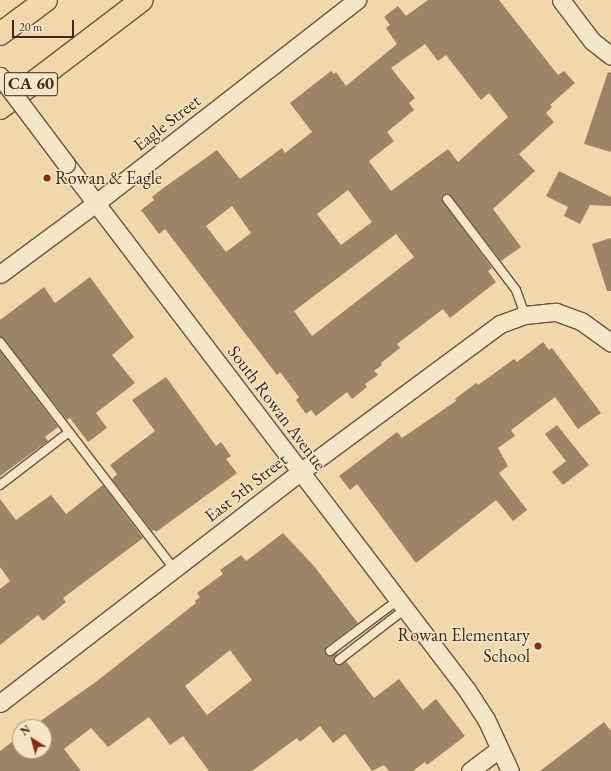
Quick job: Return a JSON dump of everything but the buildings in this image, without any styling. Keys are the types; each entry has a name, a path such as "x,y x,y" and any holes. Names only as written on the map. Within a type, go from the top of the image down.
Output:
{"highway":[{"path":"0,34 46,0"},
{"name":"CA 60","path":"0,108 142,0"},
{"path":"62,60 159,0"}],"street":[{"name":"Eagle Street","path":"0,274 96,203 357,0"},
{"path":"561,0 592,41 611,56"},
{"name":"South Rowan Avenue","path":"0,76 467,690 486,719 510,771"},
{"name":"East 5th Street","path":"0,703 300,472 500,324 525,315 556,312 581,321 611,343"},
{"path":"470,771 499,749"}],"lane":[{"path":"447,199 516,290 525,315"},
{"path":"0,342 174,569"},
{"path":"0,485 69,432"},
{"path":"330,651 402,604"},
{"path":"339,660 402,604"}],"place":[{"name":"Rowan & Eagle","path":"47,178"},
{"name":"Rowan Elementary School","path":"538,646"}]}
